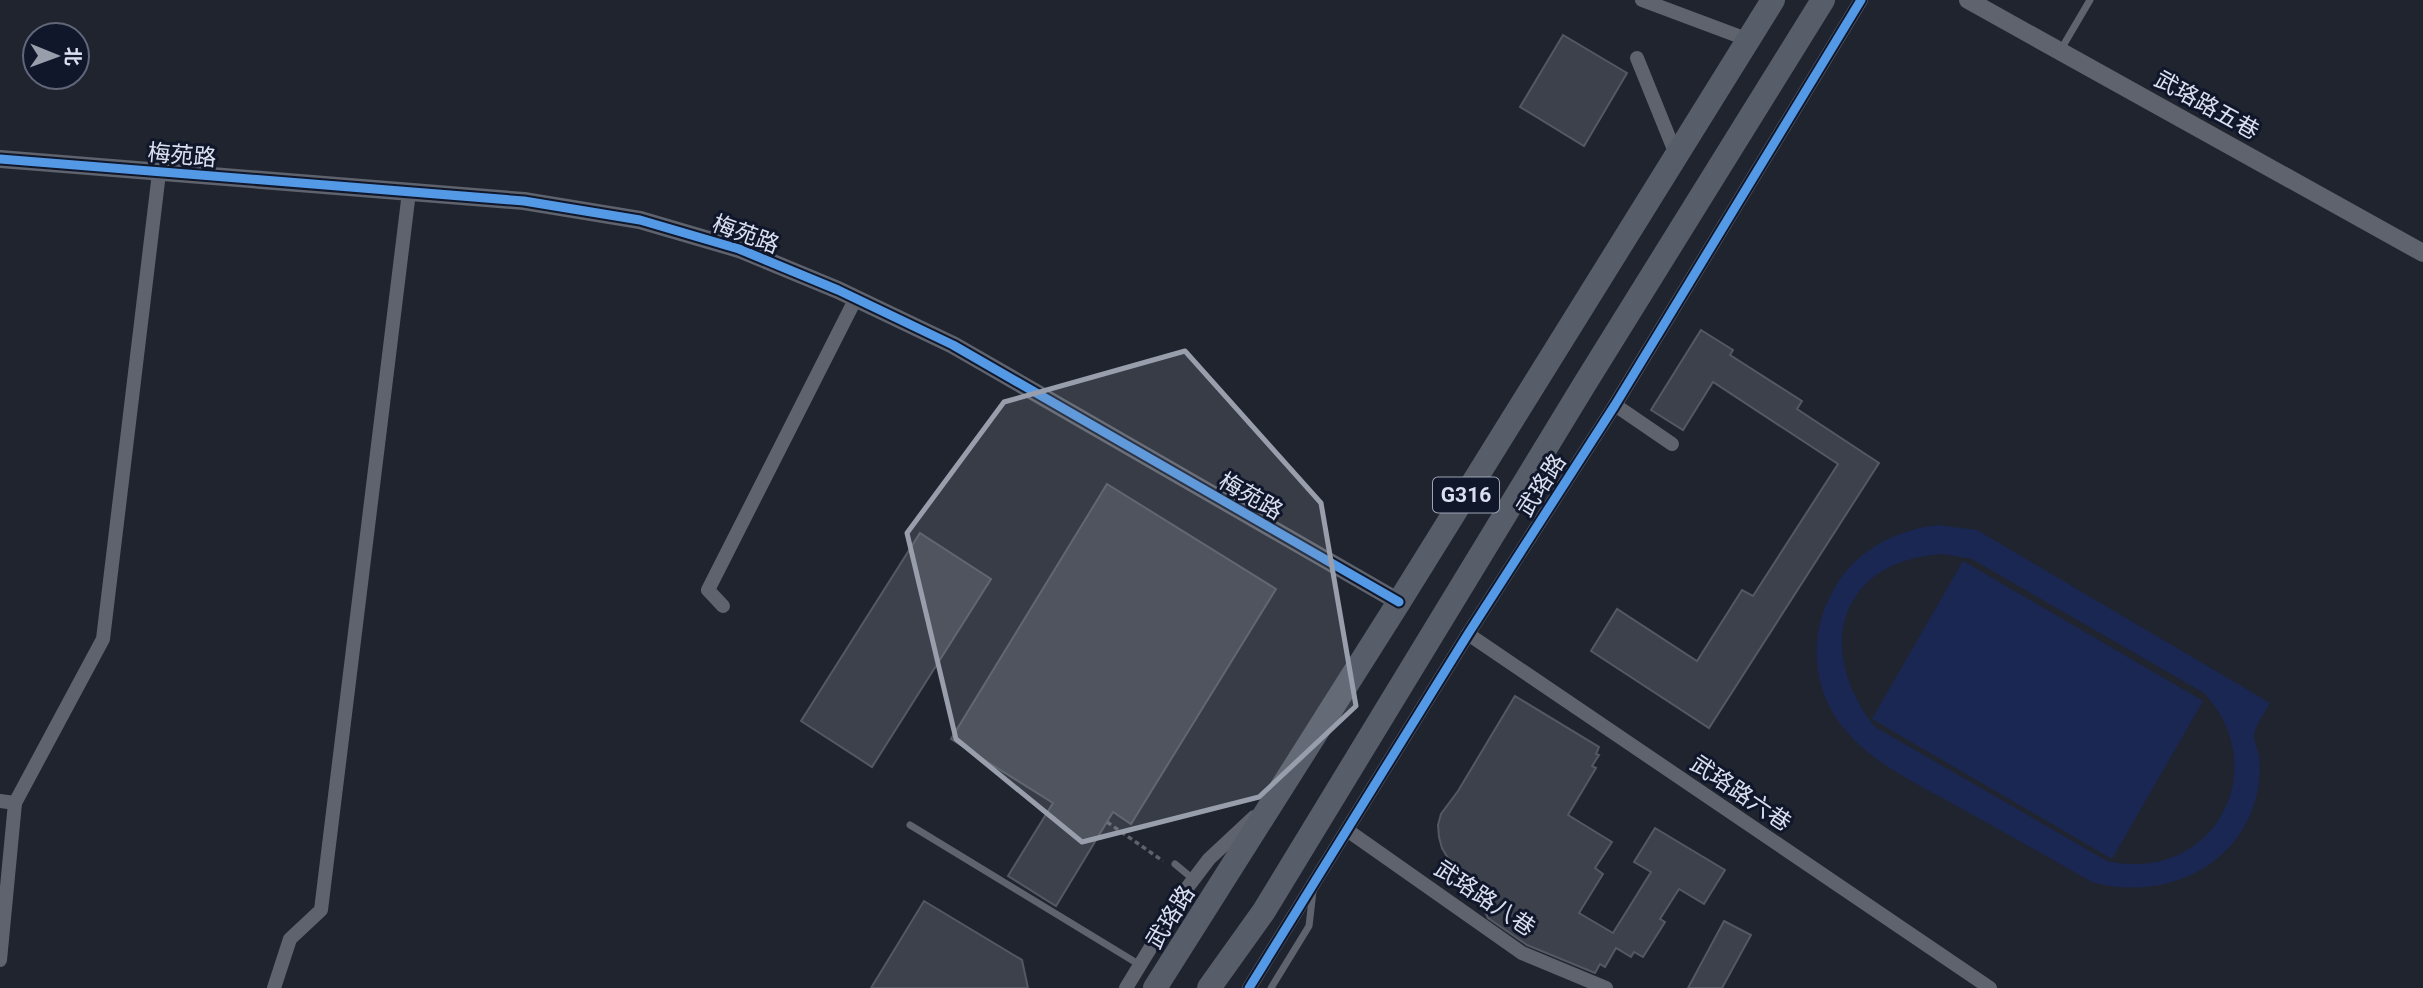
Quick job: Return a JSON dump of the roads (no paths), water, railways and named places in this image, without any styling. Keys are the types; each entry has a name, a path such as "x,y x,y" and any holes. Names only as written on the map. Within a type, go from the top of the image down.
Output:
{"highway":[{"name":"武珞路","path":"1155,988 1399,602 1773,0"},
{"name":"武珞路","path":"1209,988 1264,911 1823,0"}],"street":[{"path":"1642,0 1749,40"},
{"name":"武珞路","path":"1249,988 1468,634 1615,405 1861,0"},
{"name":"武珞路五巷","path":"1968,0 2423,253"},
{"path":"1637,58 1677,157"},
{"name":"梅苑路","path":"0,159 524,201 640,220 739,249 856,298 953,345 1399,602"},
{"path":"0,960 7,802 103,639 159,173"},
{"path":"274,988 290,939 321,910 409,192"},
{"path":"723,606 708,590 856,298"},
{"path":"1615,405 1672,444"},
{"name":"武珞路六巷","path":"1468,634 1990,988"},
{"name":"武珞路","path":"1126,988 1209,859 1280,792"},
{"name":"武珞路八巷","path":"1347,830 1522,953 1606,988"}],"lane":[{"path":"2060,51 2090,0"},
{"path":"910,825 1140,965"},
{"path":"1174,866 1194,879"},
{"path":"1271,988 1309,926 1315,881"}]}
